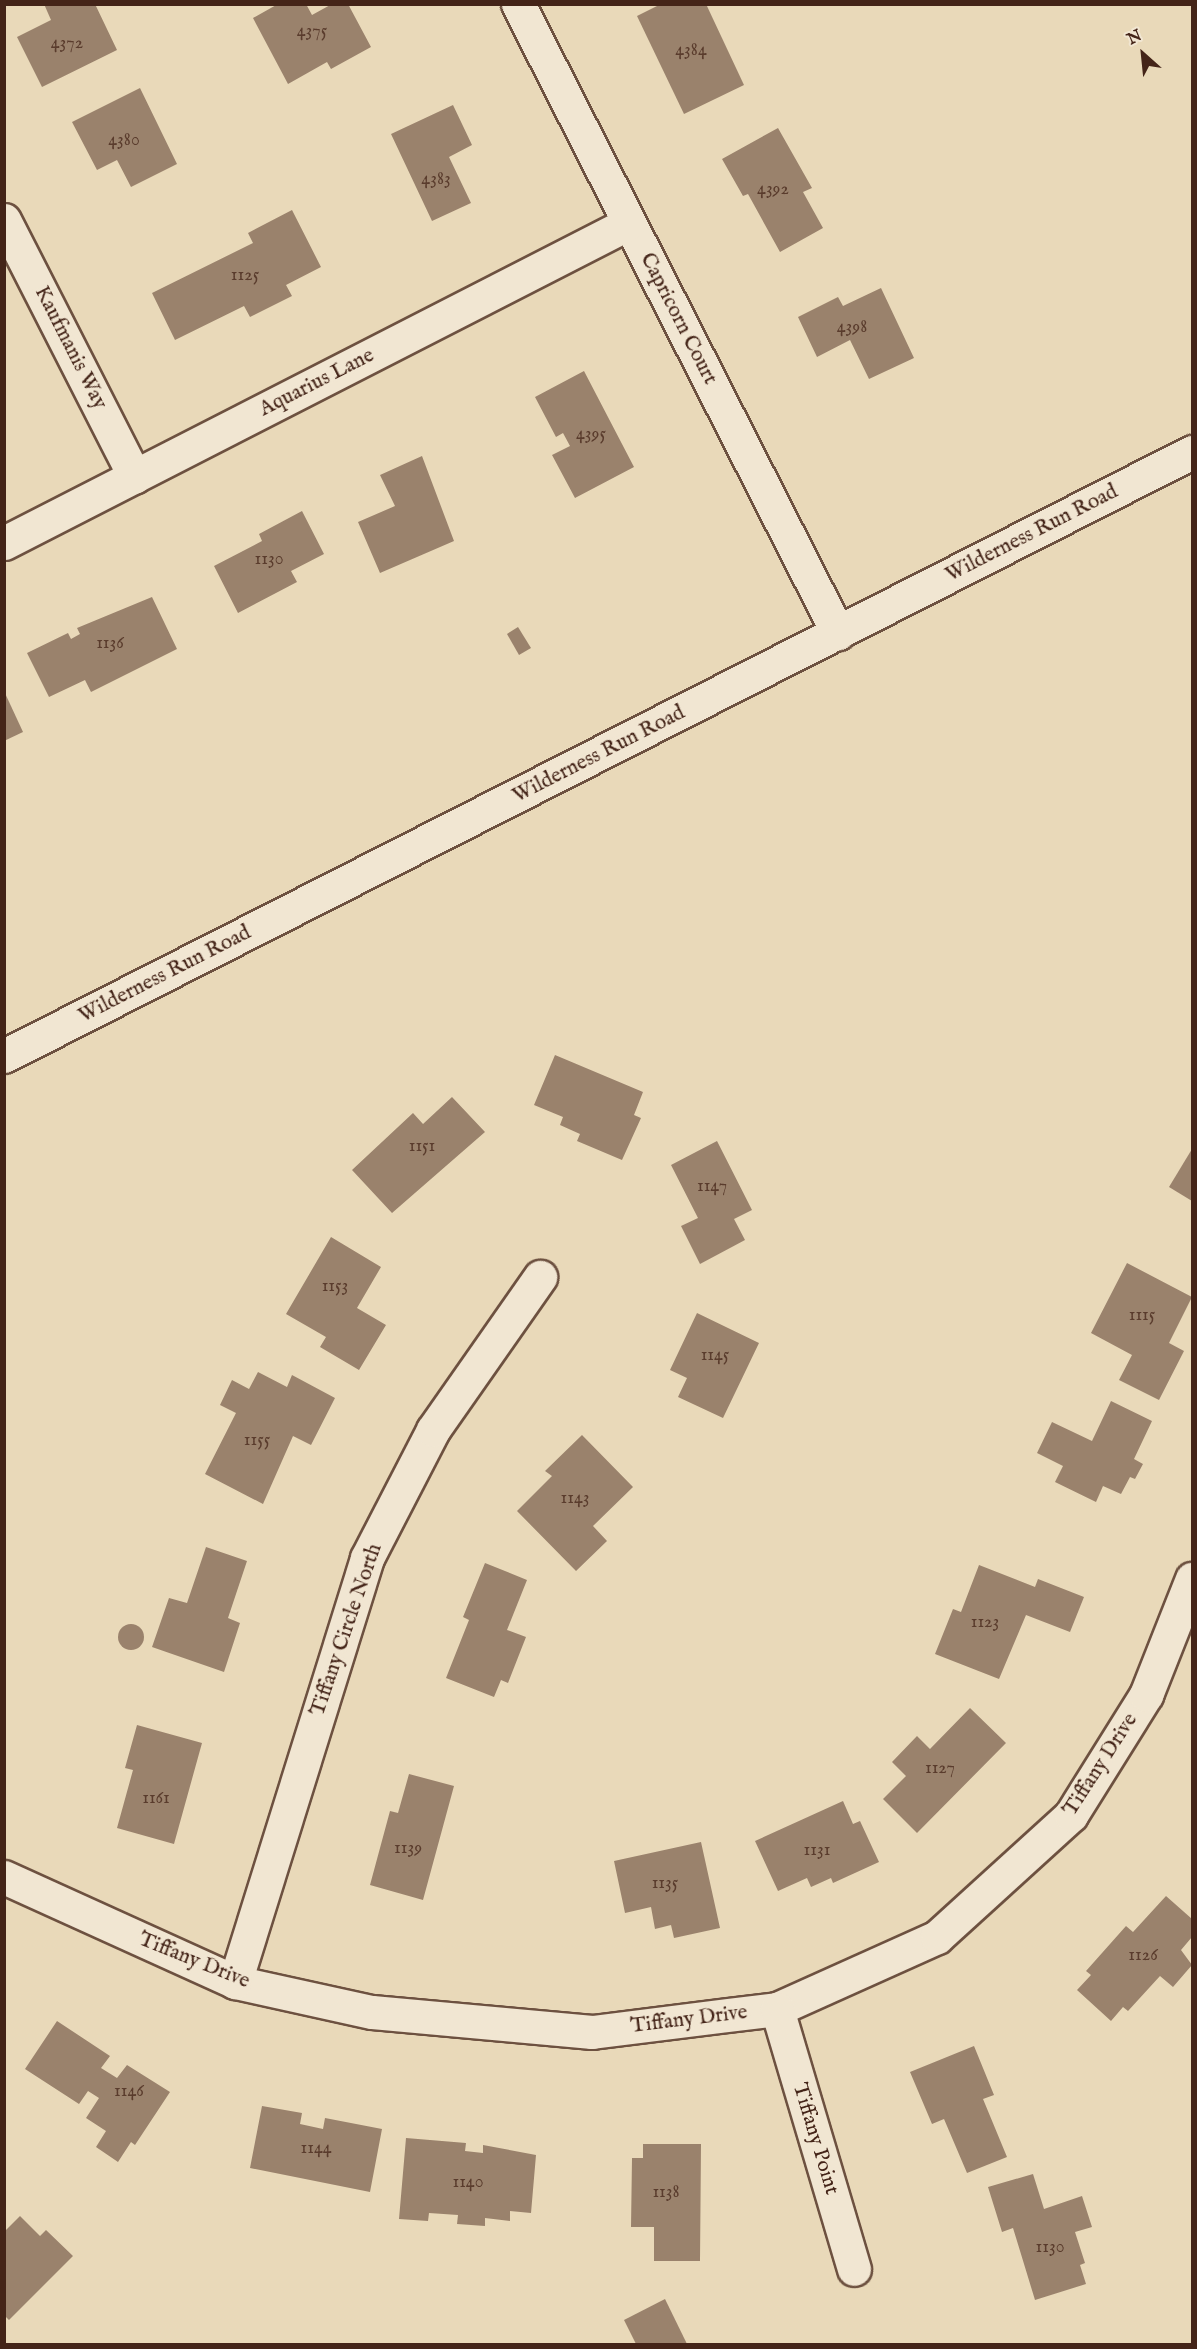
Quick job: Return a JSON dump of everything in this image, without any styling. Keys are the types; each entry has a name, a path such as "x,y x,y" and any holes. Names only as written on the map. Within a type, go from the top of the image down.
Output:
{"street":[{"name":"Capricorn Court","path":"518,4 838,633"},
{"name":"Kaufmanis Way","path":"4,220 135,477"},
{"name":"Aquarius Lane","path":"4,543 629,223"},
{"name":"Wilderness Run Road","path":"4,1056 1192,452"},
{"name":"Tiffany Circle North","path":"234,1982 367,1558 433,1430 540,1277"},
{"name":"Tiffany Drive","path":"8,1886 234,1982 372,2012 588,2031 777,2010 937,1937 1071,1815 1146,1695 1192,1579"},
{"name":"Tiffany Point","path":"777,2010 854,2269"}],"building":[{"path":"44,4 95,4 117,50 42,87 17,37 51,20"},
{"path":"278,4 306,4 312,15 332,4 348,4 371,47 331,69 327,62 288,84 253,18"},
{"path":"661,4 706,4 744,85 684,114 637,16"},
{"path":"140,88 177,164 131,187 117,160 97,170 72,122"},
{"path":"453,105 472,145 449,157 471,203 432,221 391,134"},
{"path":"778,128 812,188 803,192 823,228 780,252 748,194 743,196 722,159"},
{"path":"292,210 321,267 286,285 292,296 250,317 244,306 175,340 152,293 253,243 248,233"},
{"path":"881,288 914,358 869,379 850,340 817,357 798,317 838,297 843,306"},
{"path":"584,371 634,467 575,498 552,455 570,446 563,433 556,437 535,397"},
{"path":"422,456 454,541 380,573 358,522 395,506 380,475"},
{"path":"302,511 324,554 291,571 297,582 238,613 214,566 262,541 259,534"},
{"path":"152,597 177,649 91,692 85,680 49,697 27,653 68,633 71,639 80,634 77,628"},
{"path":"518,627 531,648 519,655 507,634"},
{"path":"4,691 23,732 4,741"},
{"path":"555,1055 643,1092 634,1115 641,1118 622,1160 577,1141 580,1134 560,1125 563,1117 534,1105"},
{"path":"452,1097 485,1132 392,1213 352,1170 413,1113 423,1124"},
{"path":"717,1141 752,1210 734,1219 745,1240 700,1264 681,1226 698,1218 671,1165"},
{"path":"1192,1149 1192,1201 1169,1187"},
{"path":"331,1237 381,1267 357,1308 386,1325 359,1370 320,1347 326,1337 286,1314"},
{"path":"1127,1263 1192,1297 1169,1343 1184,1351 1159,1400 1119,1380 1132,1355 1091,1333"},
{"path":"697,1313 759,1343 723,1418 678,1397 687,1378 670,1370"},
{"path":"258,1372 287,1387 292,1375 335,1398 311,1445 293,1436 263,1504 205,1474 236,1413 220,1405 232,1380 249,1389"},
{"path":"1111,1401 1152,1421 1134,1459 1143,1464 1135,1479 1130,1477 1121,1494 1103,1486 1096,1502 1055,1482 1063,1466 1037,1453 1052,1422 1092,1441"},
{"path":"582,1435 633,1487 593,1526 607,1541 576,1571 517,1511 552,1476 545,1471"},
{"path":"206,1547 247,1561 228,1618 240,1623 224,1672 152,1647 169,1598 187,1603"},
{"path":"485,1563 527,1580 507,1630 526,1637 508,1683 501,1680 494,1697 446,1678 469,1620 463,1617"},
{"path":"979,1565 1035,1587 1038,1579 1084,1597 1070,1632 1026,1615 999,1679 935,1654 953,1609 961,1612"},
{"path":"131,1624 140,1628 144,1637 140,1646 131,1650 122,1646 118,1637 122,1628"},
{"path":"970,1708 1006,1743 917,1833 883,1799 906,1776 892,1762 917,1736 930,1749"},
{"path":"137,1725 202,1743 174,1844 117,1828 133,1770 125,1768"},
{"path":"409,1774 454,1786 423,1900 370,1885 390,1811 398,1813"},
{"path":"843,1801 853,1824 860,1821 879,1862 833,1883 831,1878 811,1887 807,1878 778,1891 755,1841"},
{"path":"701,1842 720,1928 674,1938 671,1925 655,1929 651,1907 625,1913 614,1861"},
{"path":"1166,1896 1192,1919 1192,1937 1181,1950 1192,1965 1173,1987 1160,1976 1128,2011 1123,2007 1111,2021 1077,1990 1091,1975 1086,1971 1126,1926 1133,1932"},
{"path":"57,2021 110,2056 101,2068 117,2078 127,2065 170,2092 135,2145 131,2142 118,2162 96,2147 106,2131 86,2118 99,2098 88,2091 79,2104 25,2069"},
{"path":"974,2046 994,2095 983,2099 1007,2157 967,2173 944,2119 932,2124 910,2072"},
{"path":"262,2106 302,2113 300,2124 323,2129 325,2118 382,2129 370,2192 250,2168"},
{"path":"406,2138 466,2143 465,2151 483,2153 483,2145 536,2155 531,2213 510,2211 510,2221 485,2218 485,2226 457,2224 458,2215 429,2213 428,2221 399,2219"},
{"path":"643,2144 701,2144 700,2261 654,2261 654,2227 631,2227 632,2158 643,2158"},
{"path":"1033,2174 1044,2209 1082,2196 1092,2227 1075,2232 1085,2263 1080,2265 1086,2284 1035,2300 1013,2228 1002,2232 988,2187"},
{"path":"20,2216 40,2236 46,2230 73,2256 9,2320 4,2315 4,2232"},
{"path":"665,2299 687,2344 636,2344 624,2320"}]}
